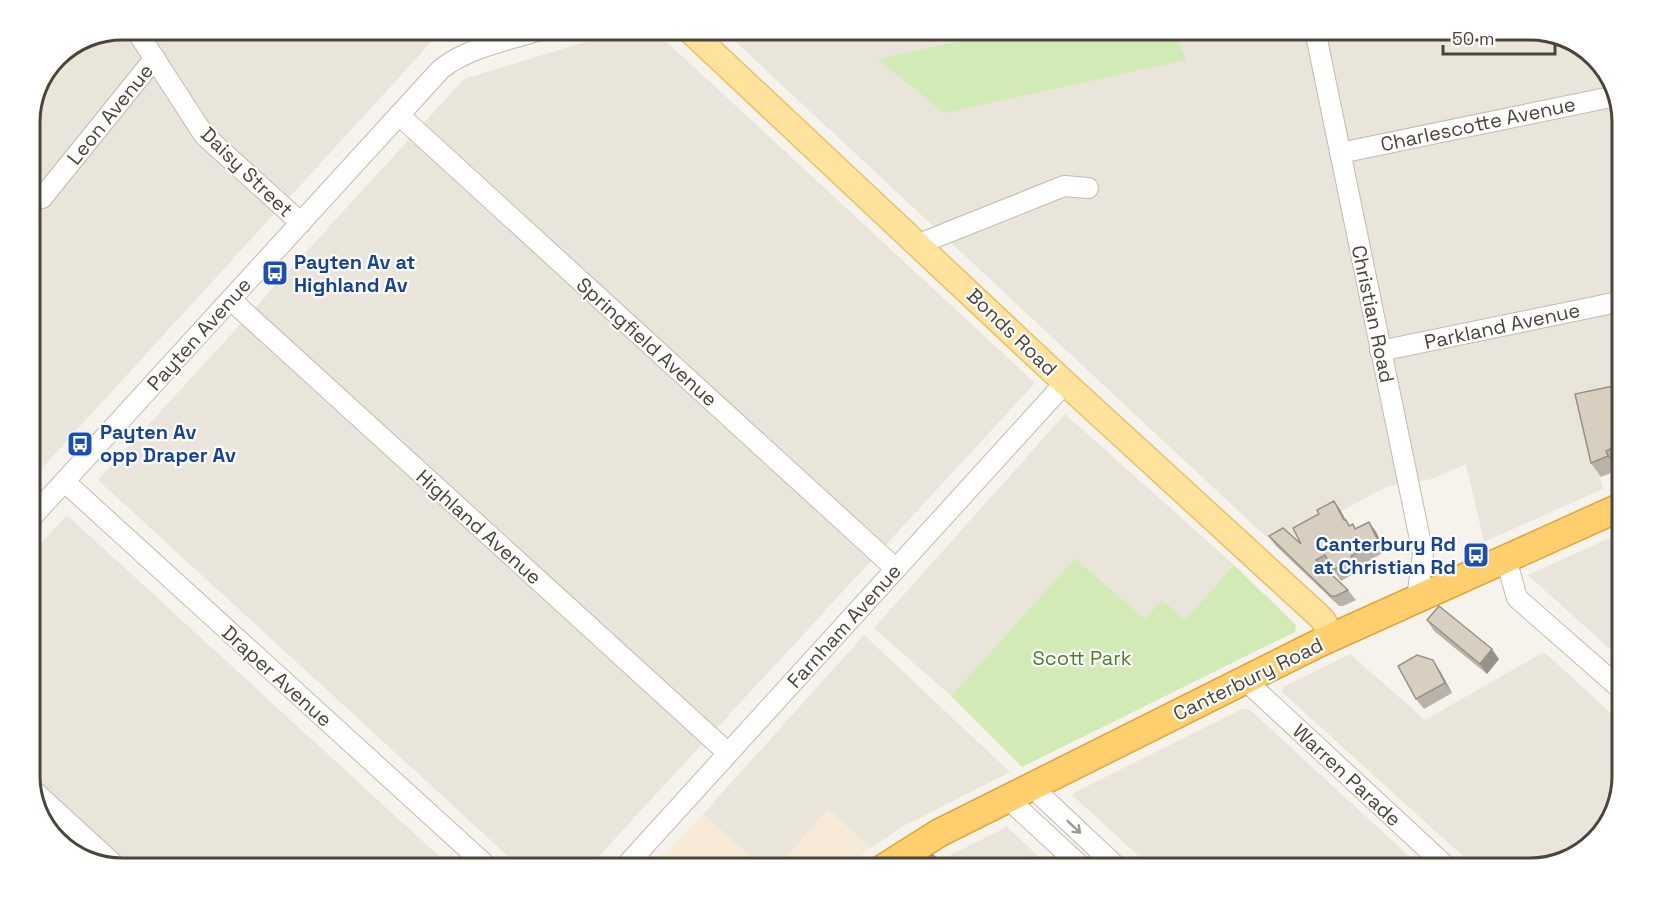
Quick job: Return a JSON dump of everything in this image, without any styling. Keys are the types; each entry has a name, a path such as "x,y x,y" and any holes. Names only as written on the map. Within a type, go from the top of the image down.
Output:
{"highway":[{"name":"Canterbury Road","path":"899,858 939,833 1332,637 1612,511"}],"main road":[{"name":"Bonds Road","path":"700,40 1318,615 1332,637"}],"street":[{"name":"Daisy Street","path":"143,40 204,135 300,223"},
{"name":"Payten Avenue","path":"41,507 435,75 450,62 471,52 509,40"},
{"name":"Christian Road","path":"1317,40 1423,554 1416,598"},
{"name":"Leon Avenue","path":"42,198 155,58"},
{"name":"Charlescotte Avenue","path":"1340,153 1608,98"},
{"name":"Springfield Avenue","path":"399,115 896,569"},
{"path":"919,244 1064,186 1088,188"},
{"name":"Highland Avenue","path":"231,300 728,753"},
{"name":"Parkland Avenue","path":"1380,351 1612,303"},
{"name":"Farnham Avenue","path":"632,858 1065,382"},
{"name":"Draper Avenue","path":"65,482 478,858"},
{"path":"1506,559 1517,598 1612,681"},
{"name":"Warren Parade","path":"1245,680 1437,858"},
{"path":"1020,793 1075,858"},
{"path":"1020,793 1105,858"},
{"path":"44,800 106,857"}],"shaded area":[{"path":"122,40 433,40 41,469 41,117 43,101 57,73 81,51 96,45"},
{"path":"591,40 665,40 1035,383 597,858 510,858 98,480 464,79"},
{"path":"734,40 1531,40 1557,45 1585,61 1604,86 1612,117 1612,401 1584,407 1603,489 1484,542 1466,464 1432,479 1386,487 1276,546"},
{"path":"1065,414 1234,565 1185,621 1145,619 1075,558 951,696 874,628"},
{"path":"67,515 441,858 122,858 96,854 68,838 54,822 42,793 41,543"},
{"path":"1612,537 1612,651 1528,575"},
{"path":"864,635 1010,772 905,825 871,848 828,810 785,858 752,858 703,814"},
{"path":"1544,652 1612,714 1611,793 1604,813 1585,838 1576,845 1552,856 1465,858 1282,692 1283,687 1350,654 1425,720"},
{"path":"1242,709 1249,709 1411,858 1141,858 1072,795"},
{"path":"828,809 871,848 858,858 785,858"},
{"path":"703,814 752,858 661,858"},
{"path":"1007,827 1040,858 945,858"}],"green space":[{"path":"966,40 1179,40 1186,60 944,113 878,59"},
{"name":"Scott Park","path":"1075,558 1145,619 1162,600 1185,620 1234,565 1296,625 1295,632 1022,767 951,696"}],"building":[{"path":"1612,386 1612,448 1606,451 1608,456 1591,463 1575,394"},
{"path":"1334,501 1349,526 1353,524 1355,529 1369,522 1378,541 1351,556 1353,559 1333,570 1325,555 1316,560 1348,590 1331,596 1269,536 1283,528 1301,544 1293,528 1319,514 1317,510"},
{"path":"1439,606 1492,649 1480,664 1427,620"},
{"path":"1417,655 1433,660 1445,683 1416,699 1398,666"}],"place":[{"name":"Payten Av at Highland Av","path":"275,273"},
{"name":"Payten Av opp Draper Av","path":"80,444"},
{"name":"Canterbury Rd at Christian Rd","path":"1476,555"}]}
